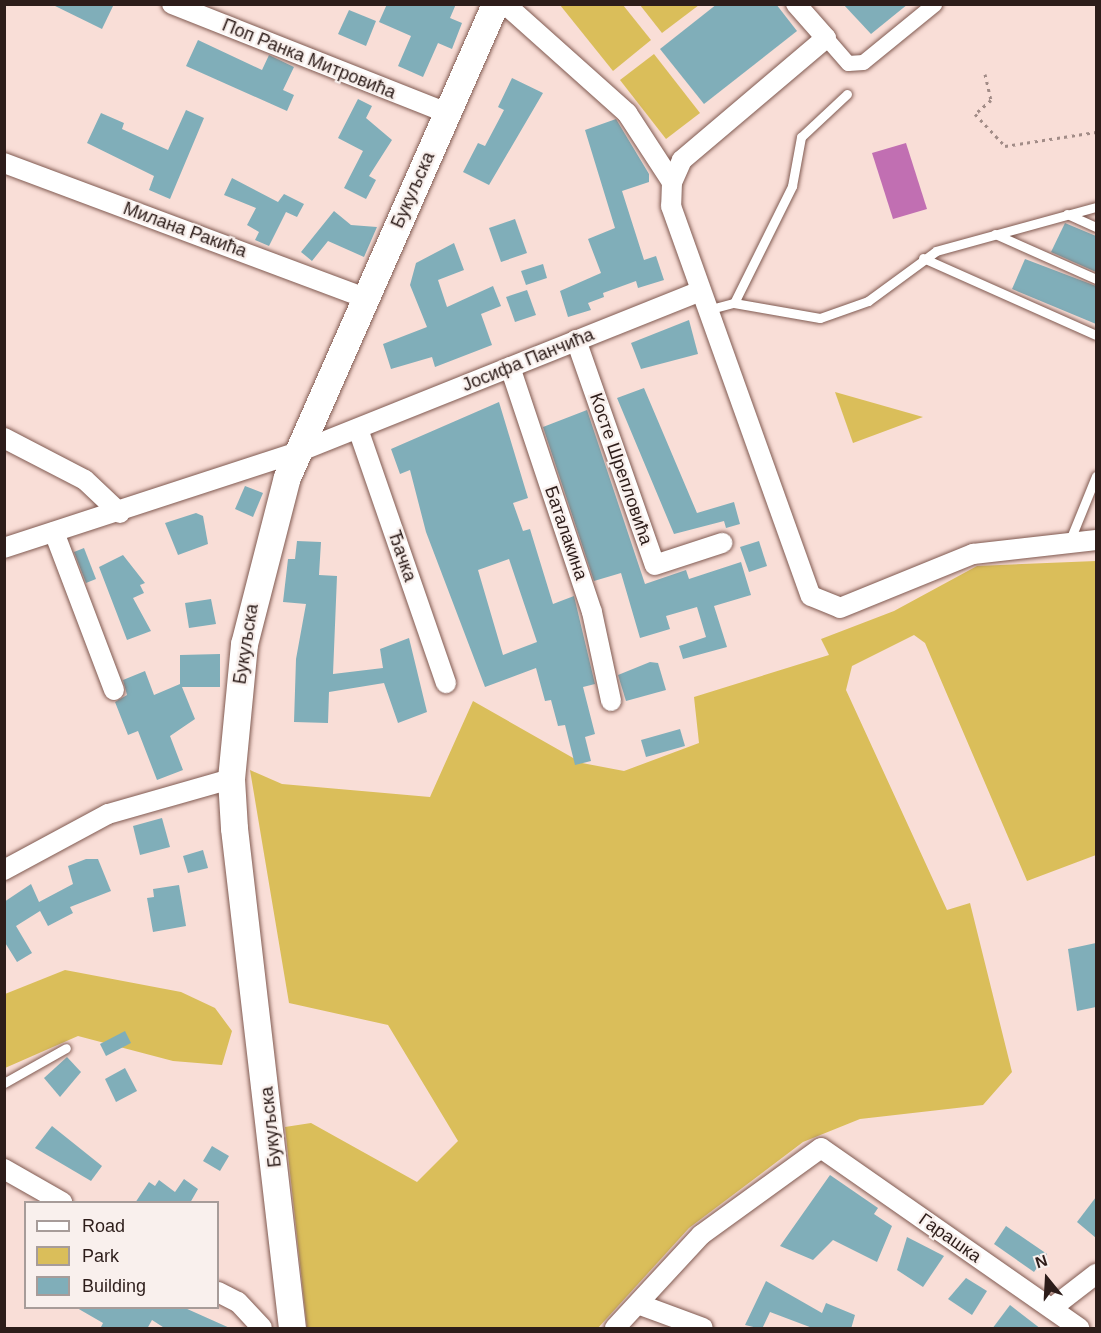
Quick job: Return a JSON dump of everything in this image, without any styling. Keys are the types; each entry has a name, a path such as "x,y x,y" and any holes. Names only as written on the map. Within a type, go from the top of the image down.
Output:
{"main road":[{"name":"Букуљска","path":"292,1329 231,779 252,600 273,516 298,452 495,4"}],"street":[{"name":"Поп Ранка Митровића","path":"172,4 447,113"},
{"path":"505,4 627,113 672,182"},
{"path":"796,4 848,63 863,62 934,4"},
{"path":"826,38 704,137 682,160 672,182 674,220 811,596 840,608 974,554 1070,540 1096,540"},
{"name":"Милана Ракића","path":"4,163 366,297"},
{"name":"Јосифа Панчића","path":"4,548 120,513 298,452 576,340 702,302"},
{"name":"Косте Шрепловића","path":"576,340 655,565 722,543"},
{"name":"Баталакина","path":"510,367 592,612 611,701"},
{"name":"Ђачка","path":"358,429 446,683"},
{"path":"4,438 85,480 120,513"},
{"path":"54,532 114,690"},
{"path":"4,870 108,814 231,779"},
{"name":"Гарашка","path":"638,1304 701,1235 821,1148 1079,1329"},
{"path":"4,1169 59,1201"},
{"path":"1052,1308 1096,1274"},
{"path":"219,1292 238,1302 261,1329"},
{"path":"615,1329 638,1304 704,1329"}],"lane":[{"path":"734,303 792,186 801,137 847,94"},
{"path":"702,302 734,303 820,318 868,302 923,258 995,234 1096,207"},
{"path":"1067,214 1096,227"},
{"path":"995,234 1096,279"},
{"path":"923,258 1096,335"},
{"path":"1070,540 1096,476"},
{"path":"4,1083 66,1048"}],"path":[{"path":"985,74 991,100 975,114 1005,146 1096,132"}],"green space":[{"path":"560,5 623,5 651,40 613,71"},
{"path":"640,5 699,5 662,33"},
{"path":"654,54 700,113 666,139 620,80"},
{"path":"835,392 923,417 853,443"},
{"path":"1096,561 1096,855 1027,881 925,643 914,635 852,666 846,690 947,910 970,903 1012,1072 983,1105 860,1119 803,1142 689,1228 598,1328 307,1328 285,1127 311,1123 417,1182 458,1141 388,1025 289,1003 250,770 282,784 430,797 473,701 582,763 624,771 699,743 694,697 829,655 821,639 894,611 977,566"},
{"path":"65,970 181,992 215,1008 232,1031 222,1065 173,1061 78,1036 5,1068 5,994"}],"shaded area":[{"path":"906,143 927,209 893,219 872,153"}],"building":[{"path":"51,4 114,4 102,29"},
{"path":"387,4 456,4 450,18 462,23 452,49 438,43 423,77 398,66 411,36 379,22"},
{"path":"717,4 776,4 797,31 704,104 660,49"},
{"path":"843,4 908,4 871,34"},
{"path":"349,10 376,21 366,46 338,34"},
{"path":"198,40 262,70 269,55 294,67 283,90 294,95 287,111 186,66"},
{"path":"512,78 543,93 489,185 463,172 478,143 485,146 504,110 498,107"},
{"path":"358,99 372,106 366,118 392,140 369,176 376,180 366,199 344,188 363,151 338,138"},
{"path":"186,110 204,118 170,199 149,190 154,176 87,143 101,113 124,123 122,129 168,150"},
{"path":"616,119 649,174 649,182 622,191 644,260 656,256 664,280 638,288 636,281 603,293 604,297 588,303 591,310 568,317 560,291 601,273 588,239 615,228 585,130"},
{"path":"232,178 278,202 284,194 304,204 297,217 286,212 269,246 255,240 259,232 247,225 256,208 224,195"},
{"path":"334,211 351,225 377,227 364,257 328,241 312,261 301,252"},
{"path":"515,219 527,253 501,262 489,228"},
{"path":"1065,223 1096,236 1096,272 1051,252"},
{"path":"454,243 464,270 438,280 447,307 493,286 501,306 481,314 492,345 435,367 432,357 391,369 383,344 427,327 410,285 416,263"},
{"path":"1025,259 1096,286 1096,324 1012,289"},
{"path":"543,264 547,278 526,285 521,271"},
{"path":"527,290 536,315 515,322 506,297"},
{"path":"689,320 698,354 641,369 631,343"},
{"path":"644,388 697,513 734,502 740,524 726,528 724,521 674,534 617,398"},
{"path":"499,402 528,498 513,503 523,531 530,529 553,604 574,596 595,684 583,687 595,734 585,737 591,761 575,765 565,725 558,726 551,700 545,701 536,668 485,687 426,532 410,470 400,474 391,449","holes":["509,559 537,642 503,655 478,570"]},
{"path":"587,410 645,584 686,570 689,579 741,562 751,595 714,606 727,647 683,659 679,646 706,637 697,607 666,616 670,629 640,638 621,573 594,581 543,427"},
{"path":"245,486 263,493 253,517 235,509"},
{"path":"196,513 203,516 208,544 178,555 165,523"},
{"path":"297,541 321,542 319,575 337,576 333,674 383,668 380,649 409,638 427,712 398,723 384,683 329,692 328,723 294,722 296,659 306,604 283,602 288,559 295,559"},
{"path":"759,541 767,566 749,572 740,547"},
{"path":"84,548 96,579 86,583 74,552"},
{"path":"123,555 145,583 140,585 144,593 133,598 151,631 127,640 99,567"},
{"path":"211,599 216,624 189,628 185,603"},
{"path":"220,654 220,687 182,687 195,719 170,736 183,770 157,780 138,731 128,735 115,702 127,695 123,680 145,671 154,695 180,684 180,655"},
{"path":"650,662 658,663 666,690 626,701 618,675"},
{"path":"680,729 685,746 646,757 641,740"},
{"path":"162,818 170,847 140,855 133,826"},
{"path":"203,850 208,868 188,873 183,856"},
{"path":"86,859 98,859 111,891 70,907 73,913 48,926 40,911 16,926 32,953 17,962 4,941 4,902 31,884 39,902 73,884 68,866"},
{"path":"179,885 186,926 153,932 147,898 154,897 153,889"},
{"path":"1096,943 1096,1007 1077,1011 1068,949"},
{"path":"125,1031 131,1043 106,1056 100,1044"},
{"path":"67,1057 81,1072 60,1097 44,1078"},
{"path":"125,1068 137,1091 116,1102 105,1079"},
{"path":"52,1126 102,1166 91,1181 35,1148"},
{"path":"212,1146 229,1156 220,1171 203,1161"},
{"path":"830,1175 878,1208 874,1214 892,1226 877,1262 833,1240 813,1260 780,1246"},
{"path":"184,1179 198,1189 191,1201 136,1201 149,1182 155,1186 159,1180 175,1192"},
{"path":"1096,1197 1096,1238 1077,1222"},
{"path":"1006,1226 1047,1254 1034,1272 994,1244"},
{"path":"907,1237 944,1256 923,1287 897,1270"},
{"path":"966,1278 987,1291 972,1315 948,1299"},
{"path":"766,1281 822,1313 826,1303 855,1315 851,1329 815,1329 770,1312 762,1329 745,1325"},
{"path":"1010,1305 1041,1329 992,1329"},
{"path":"79,1309 187,1309 232,1329 166,1329 152,1320 147,1329 100,1329 103,1323"}]}
